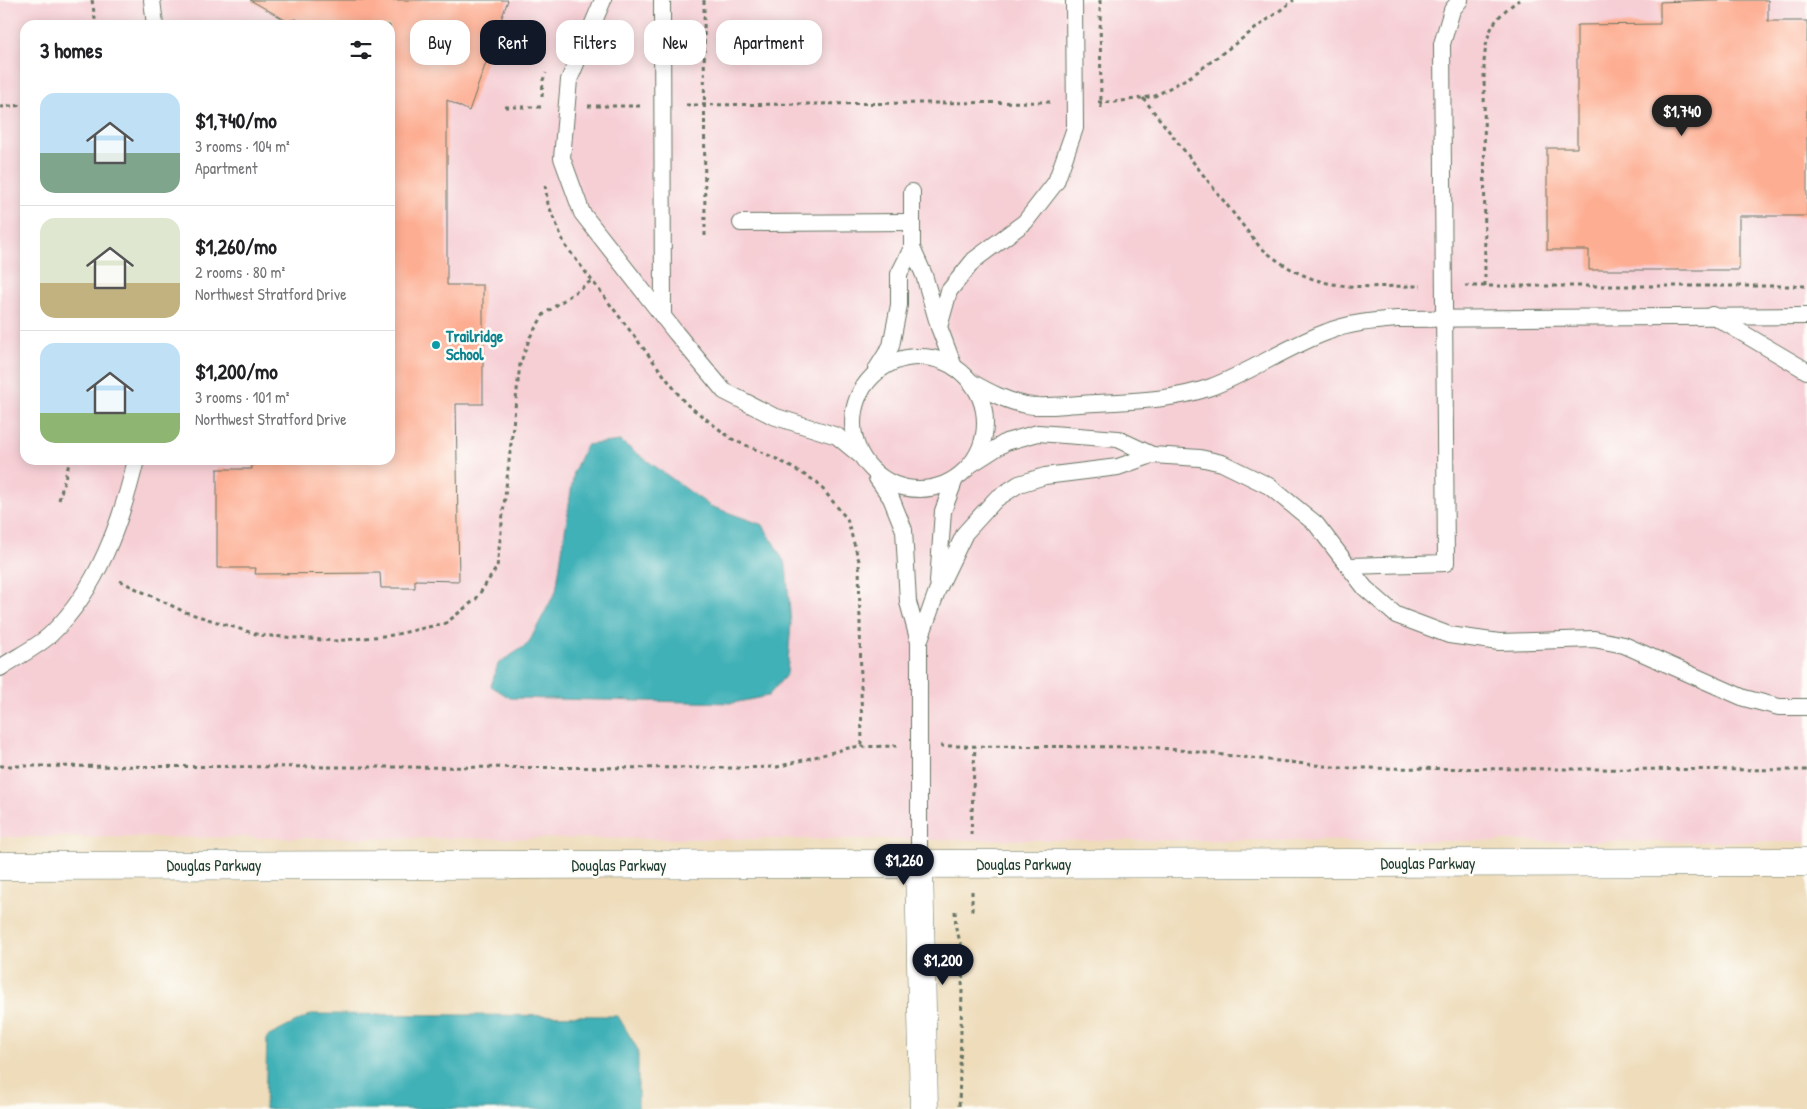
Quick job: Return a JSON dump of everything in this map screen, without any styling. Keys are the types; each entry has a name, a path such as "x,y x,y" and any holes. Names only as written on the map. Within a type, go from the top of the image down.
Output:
{"street":[{"name":"Douglas Parkway","path":"0,866 1807,862"},
{"path":"920,864 924,1109"}],"lane":[{"path":"152,0 154,20"},
{"path":"603,0 569,80 566,106 562,158 582,213 663,317 724,391 773,416 836,436 860,455 873,472 891,498 904,530 908,602 919,642 920,864"},
{"path":"662,0 663,317"},
{"path":"939,328 949,291 974,260 1025,222 1056,182 1074,128 1074,0"},
{"path":"1350,566 1446,564 1442,44 1452,10 1460,0"},
{"path":"912,192 912,248 924,275 939,328 954,367"},
{"path":"741,223 912,222"},
{"path":"860,455 853,434 853,412 860,392 891,346 898,305 898,274 912,248"},
{"path":"1712,315 1807,371"},
{"path":"873,375 891,363 913,357 934,359 954,367 971,382 1001,399 1028,405 1168,398 1208,388 1244,374 1304,341 1329,331 1363,323 1398,319 1712,315 1807,316"},
{"path":"971,382 982,401 985,423 982,445 971,464"},
{"path":"873,472 892,484 913,490 935,488 955,479 971,464 1006,442 1038,433 1118,440 1152,455 1200,458 1222,463 1269,486 1316,524 1365,588 1396,615 1449,635 1499,642 1594,639 1624,645 1712,686 1744,698 1779,707 1807,707"},
{"path":"919,642 937,591 965,533 996,499 1019,484 1045,476 1118,467 1152,455"},
{"path":"0,668 50,635 84,596 109,544 129,488 135,465"},
{"path":"937,591 943,511 955,479"}],"path":[{"path":"92,0 95,20"},
{"path":"704,0 705,238"},
{"path":"1100,0 1101,110"},
{"path":"505,107 1101,102 1155,96 1194,75 1294,0"},
{"path":"1485,286 1484,62 1486,38 1497,18 1519,0"},
{"path":"0,107 20,105"},
{"path":"120,581 185,612 259,635 335,641 393,635 446,622 476,600 497,567 520,364 530,337 544,314 591,281"},
{"path":"59,500 69,465"},
{"path":"972,913 975,746"},
{"path":"955,911 956,928 963,951 959,1109"}],"shaded area":[{"path":"0,0 1807,0 1807,842 0,837"}],"water":[{"path":"620,441 710,506 763,525 786,565 791,624 787,674 768,696 733,703 510,698 491,686 498,664 528,644 556,591 574,471 586,445"},
{"path":"312,1014 618,1016 638,1050 638,1109 265,1109 267,1037"}],"building":[{"name":"Trailridge School","path":"250,0 508,0 501,20 480,20 480,65 485,65 469,111 447,100 447,285 483,285 483,404 456,404 459,581 415,580 415,588 381,588 380,573 255,574 256,568 217,568 217,469 252,469 252,465 395,465 395,20 285,20"},
{"path":"1768,0 1768,21 1807,21 1807,216 1739,216 1739,270 1589,270 1589,250 1547,250 1547,148 1577,148 1577,25 1660,24 1660,2"}],"place":[{"name":"Trailridge School","path":"436,345"}]}
